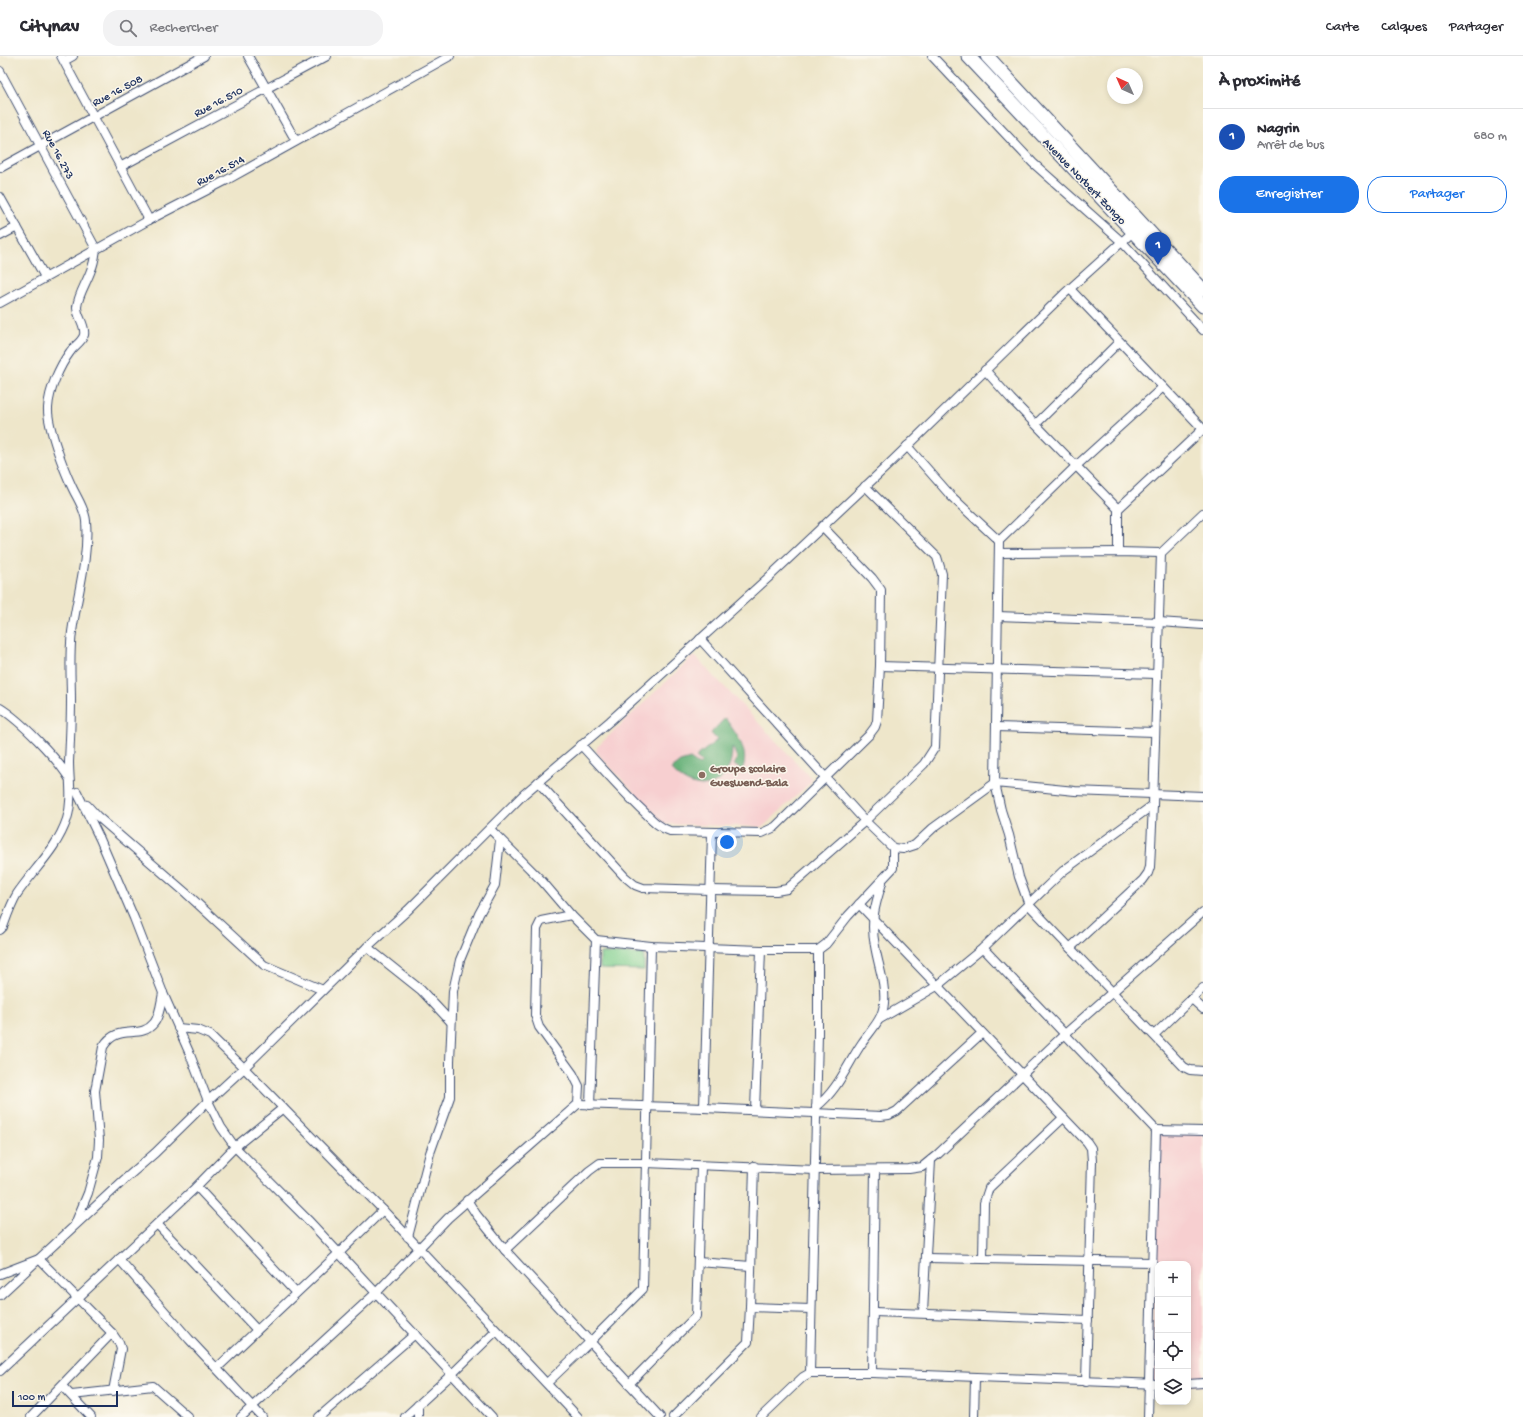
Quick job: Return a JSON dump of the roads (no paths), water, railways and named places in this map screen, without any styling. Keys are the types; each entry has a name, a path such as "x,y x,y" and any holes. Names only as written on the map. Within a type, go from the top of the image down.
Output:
{"main road":[{"name":"Avenue Norbert Zongo","path":"968,56 1079,176 1138,227 1203,290"},
{"name":"Avenue Norbert Zongo","path":"987,56 1081,156 1138,227 1159,259 1203,306"}],"street":[{"path":"73,56 62,59 149,220"},
{"name":"Rue 16.508","path":"0,168 204,56"},
{"path":"248,56 296,142"},
{"name":"Rue 16.510","path":"120,167 327,56"},
{"name":"Rue 16.514","path":"0,303 149,220 296,142 450,56"},
{"path":"932,56 1033,163 1122,242 1203,330"},
{"name":"Rue 16.273","path":"0,71 96,249"},
{"path":"0,197 45,278"},
{"path":"0,236 17,227"},
{"path":"0,1295 155,1153 244,1068 367,947 408,910 524,794 610,721 769,577 1070,289 1138,227"},
{"path":"0,930 3,927 18,894 50,851 66,821 71,801 69,777 71,700 70,657 72,632 85,564 86,520 52,431 48,406 56,378 68,355 83,336 84,330 77,308 92,268 96,249"},
{"path":"1148,270 1159,259"},
{"path":"1070,289 1203,429 1118,509"},
{"path":"1036,424 1119,342"},
{"path":"986,370 1118,509 1118,552"},
{"path":"1163,387 1076,466 999,541 995,783 1019,877 1029,904 1185,1068 1203,1071"},
{"path":"907,446 951,496 999,541"},
{"path":"538,782 624,876 635,885 643,888 776,891 787,889 865,821 924,764 933,751 936,740 937,667 942,574 937,557 865,486"},
{"path":"1070,948 1143,880 1150,867 1161,553 1203,513"},
{"path":"581,745 626,794 661,827 670,831 762,833 775,827 869,735 876,725 880,666 880,588 822,526"},
{"path":"999,553 1161,553"},
{"path":"998,616 1203,625"},
{"path":"700,639 825,778 865,821 894,848 903,849 915,846 933,828 995,783 1075,791 1203,796"},
{"path":"880,666 1157,674"},
{"path":"0,708 16,720 43,747 69,777 77,792 116,875 163,993 189,1052 208,1101 221,1127 235,1147 339,1253 492,1417"},
{"path":"996,727 1155,732"},
{"path":"77,792 97,816 186,893 264,965 323,990"},
{"path":"880,1019 937,986 983,948 1064,871 1153,805"},
{"path":"490,829 542,881 571,915 596,940 651,946 761,950 818,950 826,944 859,904 883,880 894,866 894,848"},
{"path":"704,1108 712,833"},
{"path":"408,1237 430,1153 450,1097 453,991 460,960 479,914 495,885 500,840"},
{"path":"816,1110 830,1095 862,1043 880,1019 884,1005 884,992 874,944 873,920 874,907 883,880"},
{"path":"859,904 1021,1075 1087,1142 1092,1151 1086,1382"},
{"path":"505,1250 596,1164 600,1163 754,1166 815,1170 914,1169 922,1167 1065,1034 1203,912"},
{"path":"571,915 541,921 538,929 535,1015 539,1027 573,1074 579,1086 578,1104"},
{"path":"590,1105 596,940"},
{"path":"547,1383 643,1289 651,946"},
{"path":"367,947 421,990 451,1022"},
{"path":"983,948 1156,1130 1148,1417"},
{"path":"755,1110 761,950"},
{"path":"810,1373 818,1034 818,950"},
{"path":"1154,1035 1203,988"},
{"path":"74,1227 88,1193 98,1157 99,1140 95,1091 103,1047 106,1041 113,1035 122,1032 145,1030 154,1023 163,993"},
{"path":"1192,999 1203,1009"},
{"path":"178,1028 198,1030 210,1035 244,1068 383,1210 578,1417"},
{"path":"241,1417 376,1293 442,1223 578,1104 755,1110 816,1110 881,1116 893,1114 982,1033"},
{"path":"0,1371 197,1187 235,1147 283,1108"},
{"path":"983,1259 985,1195 989,1188 1063,1118"},
{"path":"1156,1130 1203,1131"},
{"path":"923,1313 931,1160"},
{"path":"629,1384 695,1318 701,1166"},
{"path":"673,1417 747,1344 749,1336 752,1266 754,1166"},
{"path":"872,1373 875,1170"},
{"path":"197,1187 296,1293"},
{"path":"467,1200 476,1214 505,1250 660,1417"},
{"path":"217,1368 383,1210"},
{"path":"157,1224 257,1330"},
{"path":"927,1258 1152,1262"},
{"path":"0,1274 39,1259"},
{"path":"39,1259 112,1333 119,1343 121,1349 113,1391"},
{"path":"119,1259 262,1417"},
{"path":"698,1262 752,1266"},
{"path":"750,1307 812,1309"},
{"path":"874,1312 1088,1320"},
{"path":"405,1417 452,1374 496,1330"},
{"path":"31,1417 112,1333"},
{"path":"319,1417 415,1334"},
{"path":"761,1417 803,1377 810,1373 872,1373 1155,1384"},
{"path":"974,1417 975,1378"},
{"path":"1191,1384 1203,1383"},
{"path":"62,1386 91,1417"},
{"path":"72,1395 153,1386 188,1417"},
{"path":"418,1405 418,1417"}],"place":[{"name":"Nagrin","path":"1158,265"},
{"name":"Groupe scolaire Gueswend-Bala","path":"702,775"}]}
